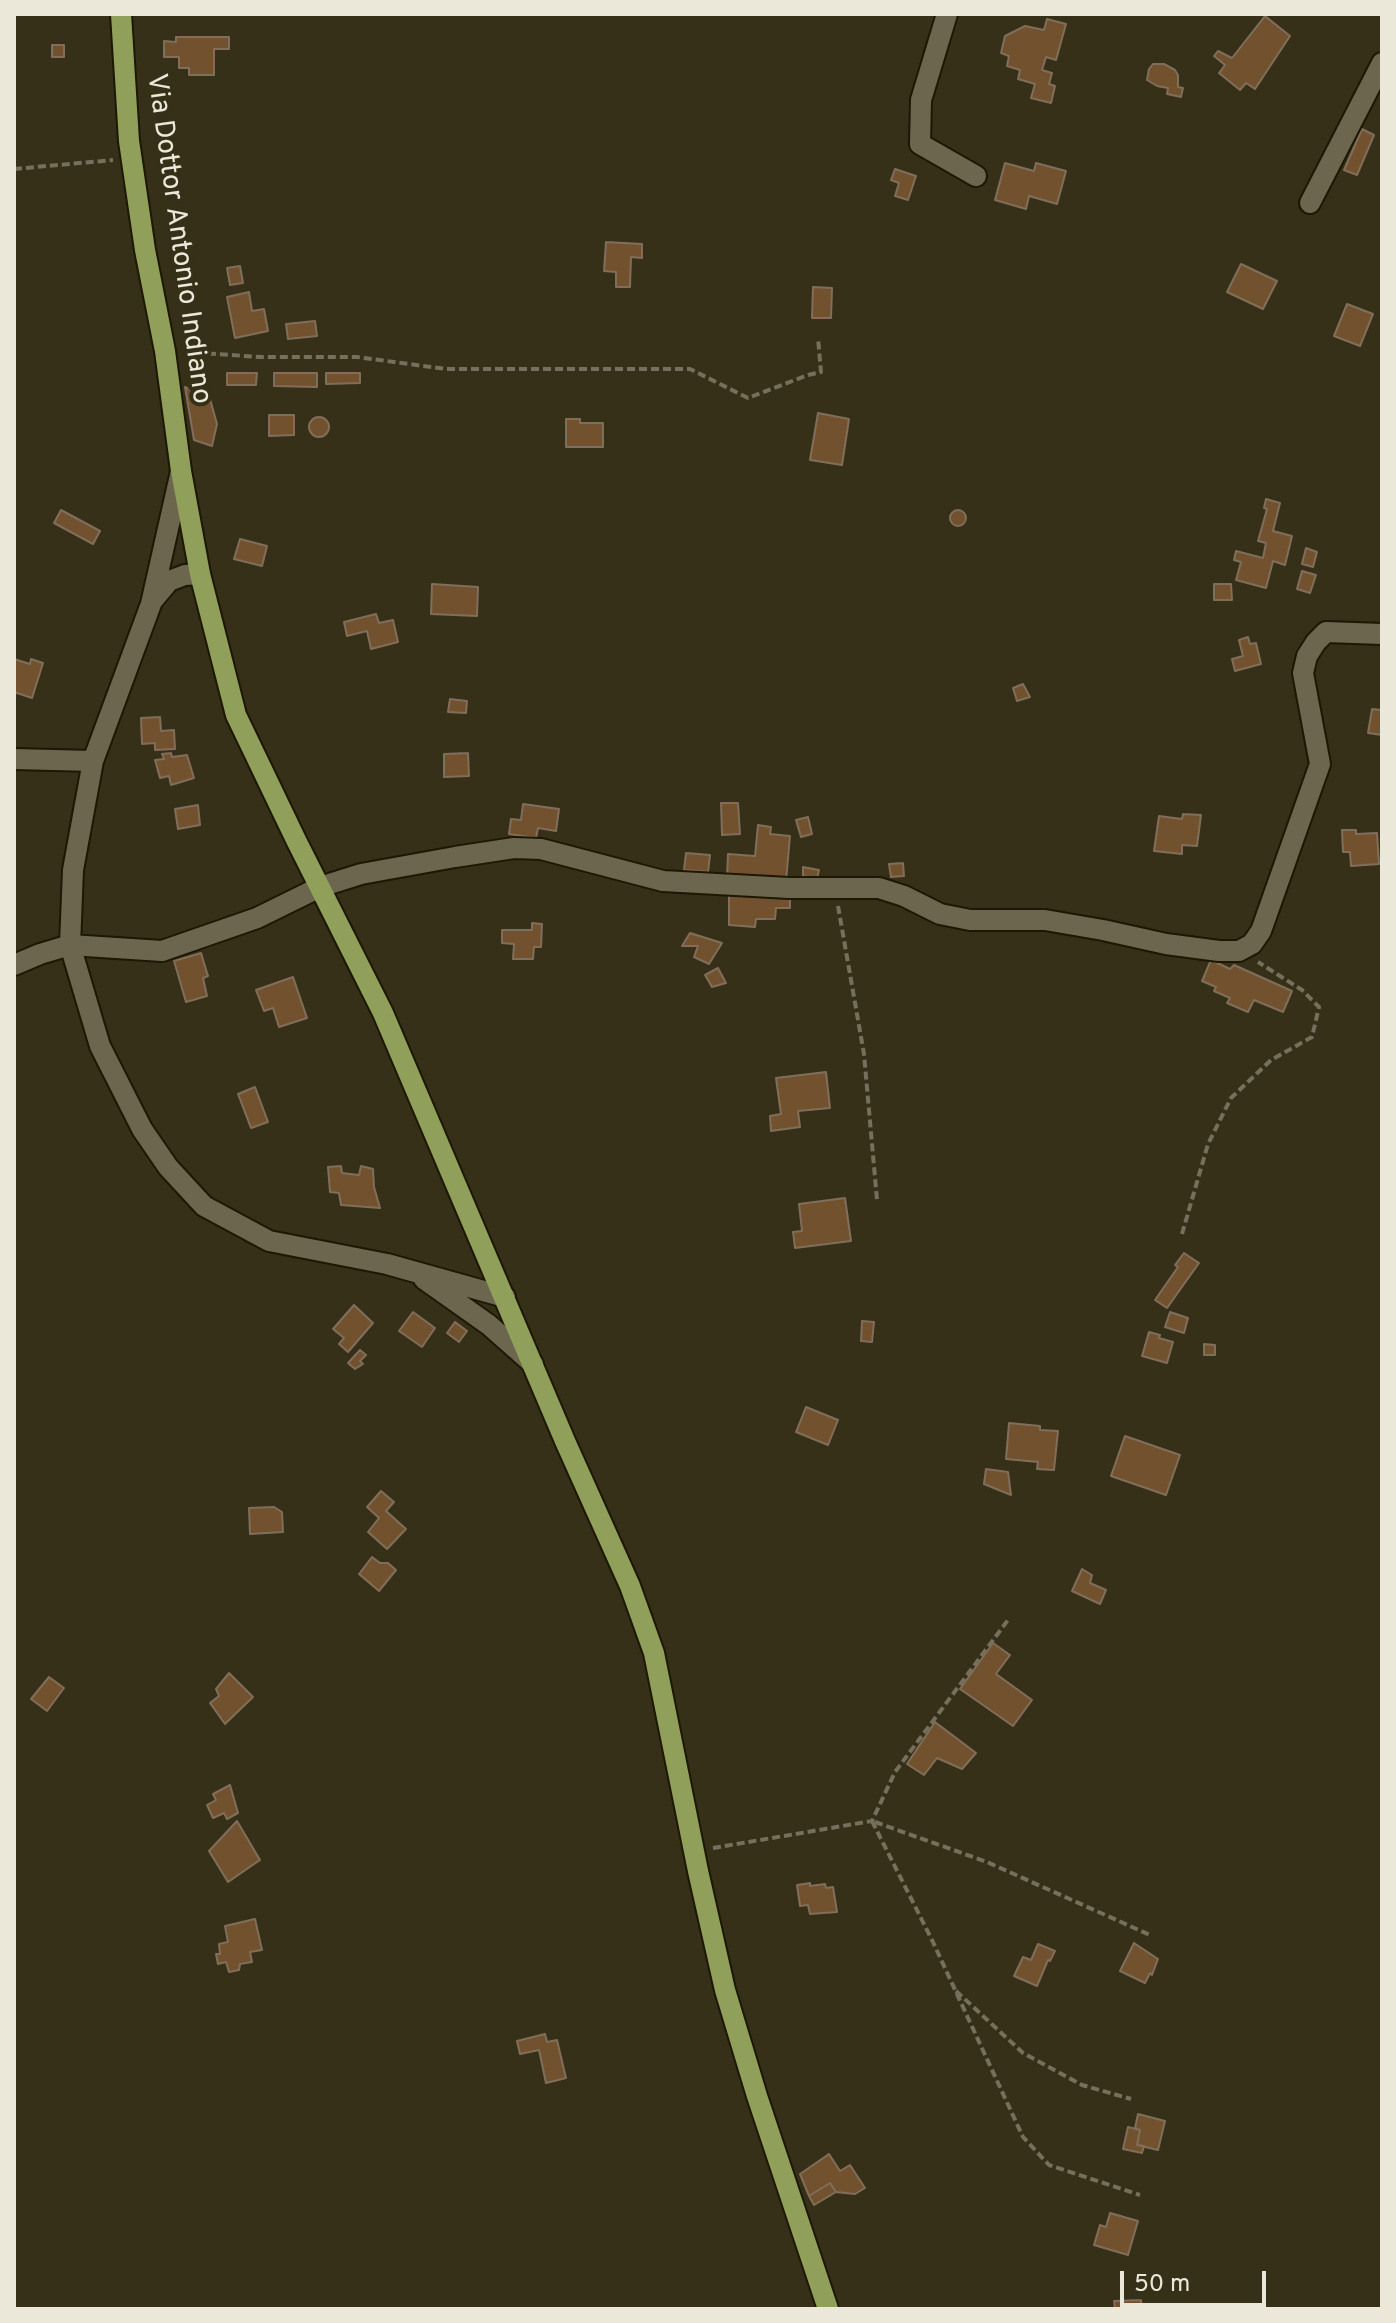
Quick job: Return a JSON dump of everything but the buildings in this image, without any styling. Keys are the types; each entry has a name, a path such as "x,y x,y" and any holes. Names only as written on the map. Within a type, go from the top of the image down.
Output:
{"main road":[{"name":"Via Dottor Antonio Indiano","path":"121,14 132,158 145,250 165,351 181,471 200,574 236,715 383,1013 630,1586 654,1653 694,1851 730,2005 828,2309"}],"street":[{"path":"947,14 921,100 920,144 976,176"},
{"path":"1310,203 1382,63"},
{"path":"181,471 151,604 93,761 73,870 70,945 100,1046 142,1129 168,1167 204,1206 269,1241 387,1264 505,1297"},
{"path":"151,604 169,581 200,574"},
{"path":"14,965 70,945 162,951 257,918 320,887 361,874 527,848 663,881 879,888 904,896 940,914 970,920 1045,920 1166,944 1239,951 1252,944 1261,931 1320,764 1303,673 1307,656 1326,632 1382,634"},
{"path":"14,759 93,761"},
{"path":"387,1264 434,1285 489,1325 533,1364"}],"path":[{"path":"14,169 132,158"},
{"path":"165,351 261,357 357,357 446,369 690,369 748,398 821,372 818,338"},
{"path":"835,888 864,1054 877,1200"},
{"path":"1182,1234 1208,1144 1231,1098 1271,1060 1312,1037 1319,1007 1302,990 1239,951"},
{"path":"872,1821 895,1772 1008,1620"},
{"path":"694,1851 872,1821 987,1862 1150,1935"},
{"path":"872,1821 932,1940 1023,2137 1049,2165 1140,2195"},
{"path":"954,1989 1023,2053 1082,2085 1131,2099"}]}
